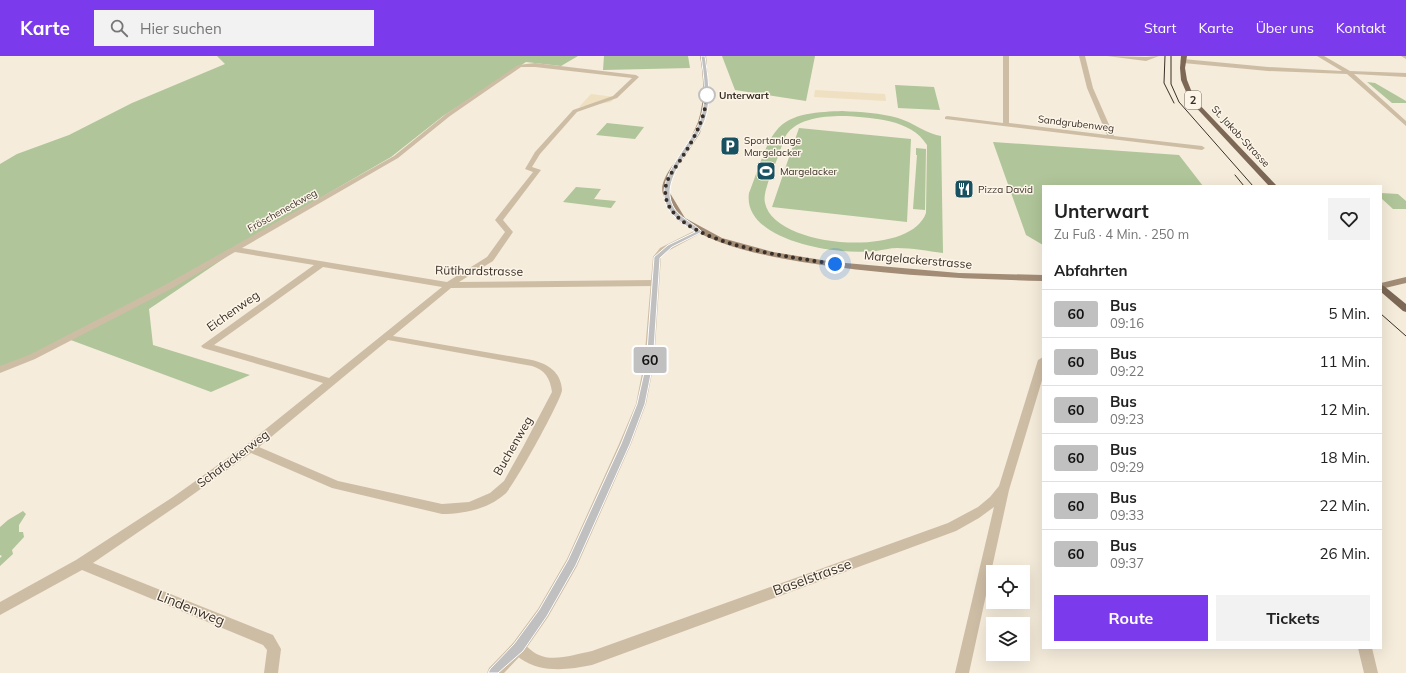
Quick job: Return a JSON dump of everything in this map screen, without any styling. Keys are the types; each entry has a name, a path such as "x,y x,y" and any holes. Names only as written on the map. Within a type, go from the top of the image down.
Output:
{"main road":[{"name":"Margelackerstrasse","path":"703,56 707,83 704,115 691,144 668,178 665,193 675,214 699,232 723,242 764,252 835,264 924,274 1042,278"},
{"name":"St. Jakob-Strasse","path":"1184,58 1182,74 1186,89 1194,101 1272,185"},
{"path":"1382,287 1406,280"},
{"path":"1382,288 1406,309"}],"street":[{"path":"1006,56 1006,125"},
{"path":"1082,56 1090,88 1112,137"},
{"path":"1110,56 1146,59 1156,56"},
{"path":"1320,56 1348,72 1406,124"},
{"path":"1184,58 1268,69 1406,75"},
{"name":"Fröscheneckweg","path":"0,370 32,357 166,288 233,249 299,214 396,157 448,115 520,66 535,64 636,77"},
{"name":"Schafackerweg","path":"0,609 80,564 177,500 250,448 449,285 475,267 490,259 509,232 499,220 538,170 528,169 537,153 575,110 614,97 636,77"},
{"name":"Sandgrubenweg","path":"947,118 1202,148"},
{"path":"494,673 518,648 543,613 572,562 626,444 641,404 649,364 656,264 659,254 677,242 699,232"},
{"name":"Rütihardstrasse","path":"233,249 449,285 655,283"},
{"name":"Eichenweg","path":"322,264 206,346 331,382"},
{"name":"Buchenweg","path":"250,448 336,485 442,509 456,510 474,506 496,494 508,484 525,455 557,392 557,383 551,371 540,365 532,363 384,337"},
{"name":"Baselstrasse","path":"518,648 533,660 547,663 567,663 592,658 952,527 981,512 998,498 1005,486 1042,363"},
{"path":"962,673 1005,486"},
{"name":"Lindenweg","path":"80,564 258,634 268,640 274,649 271,673"},
{"path":"1365,649 1370,673"}],"green space":[{"path":"217,56 578,56 561,66 526,62 443,116 391,157 275,224 149,309 153,345 250,375 211,392 68,339 0,370 0,164 17,154 69,135 132,103 225,64"},
{"path":"604,56 688,56 690,68 603,70"},
{"path":"722,56 815,56 806,101 735,90"},
{"path":"1367,82 1375,83 1406,101 1406,103 1392,103"},
{"path":"895,85 934,87 940,110 898,108"},
{"name":"Margelacker","path":"842,111 891,116 941,136 943,253 897,248 850,252 829,250 798,243 782,237 768,229 757,219 750,207 749,193 764,152 776,131 789,120 806,114","holes":["830,116 879,119 901,125 920,136 927,145 926,213 915,228 895,237 870,242 843,242 816,238 792,230 774,218 765,203 765,192 785,137 796,125 812,119"]},
{"path":"607,123 644,127 635,139 596,135"},
{"path":"799,128 911,139 907,222 772,207"},
{"path":"993,142 1179,155 1202,185 1042,185 1042,244 1026,235"},
{"path":"916,148 926,149 925,210 913,209 917,155"},
{"path":"576,187 601,189 594,199 616,201 611,208 563,202"},
{"path":"1382,193 1398,194 1406,201 1406,209 1393,209 1382,199"},
{"path":"23,511 26,514 19,525 19,532 23,532 24,537 12,550 13,554 0,566 0,558 2,556 0,555 0,527"}],"shaded area":[{"path":"815,90 885,94 886,101 814,97"},
{"path":"591,94 615,97 611,102 579,107"}],"tram line":[{"path":"1165,56 1164,83 1174,103"},
{"path":"1171,56 1171,84 1179,102 1252,185"},
{"path":"1235,175 1243,185"},
{"path":"1382,315 1406,336"}],"bus line":[{"name":"60","path":"494,673 518,648 543,613 572,562 626,444 641,404 649,364 657,257 663,250 699,232 686,224 675,214 671,209 665,193 668,178 691,144 702,121 707,97 706,72 703,56"}],"place":[{"name":"Unterwart","path":"707,95"},
{"name":"Sportanlage Margelacker","path":"730,146"},
{"name":"Margelacker","path":"766,171"},
{"name":"Pizza David","path":"964,189"}],"route":[{"path":"707,95 702,121 691,144 668,178 665,193 671,209 686,224 699,232 723,242 764,252 835,264"}]}
